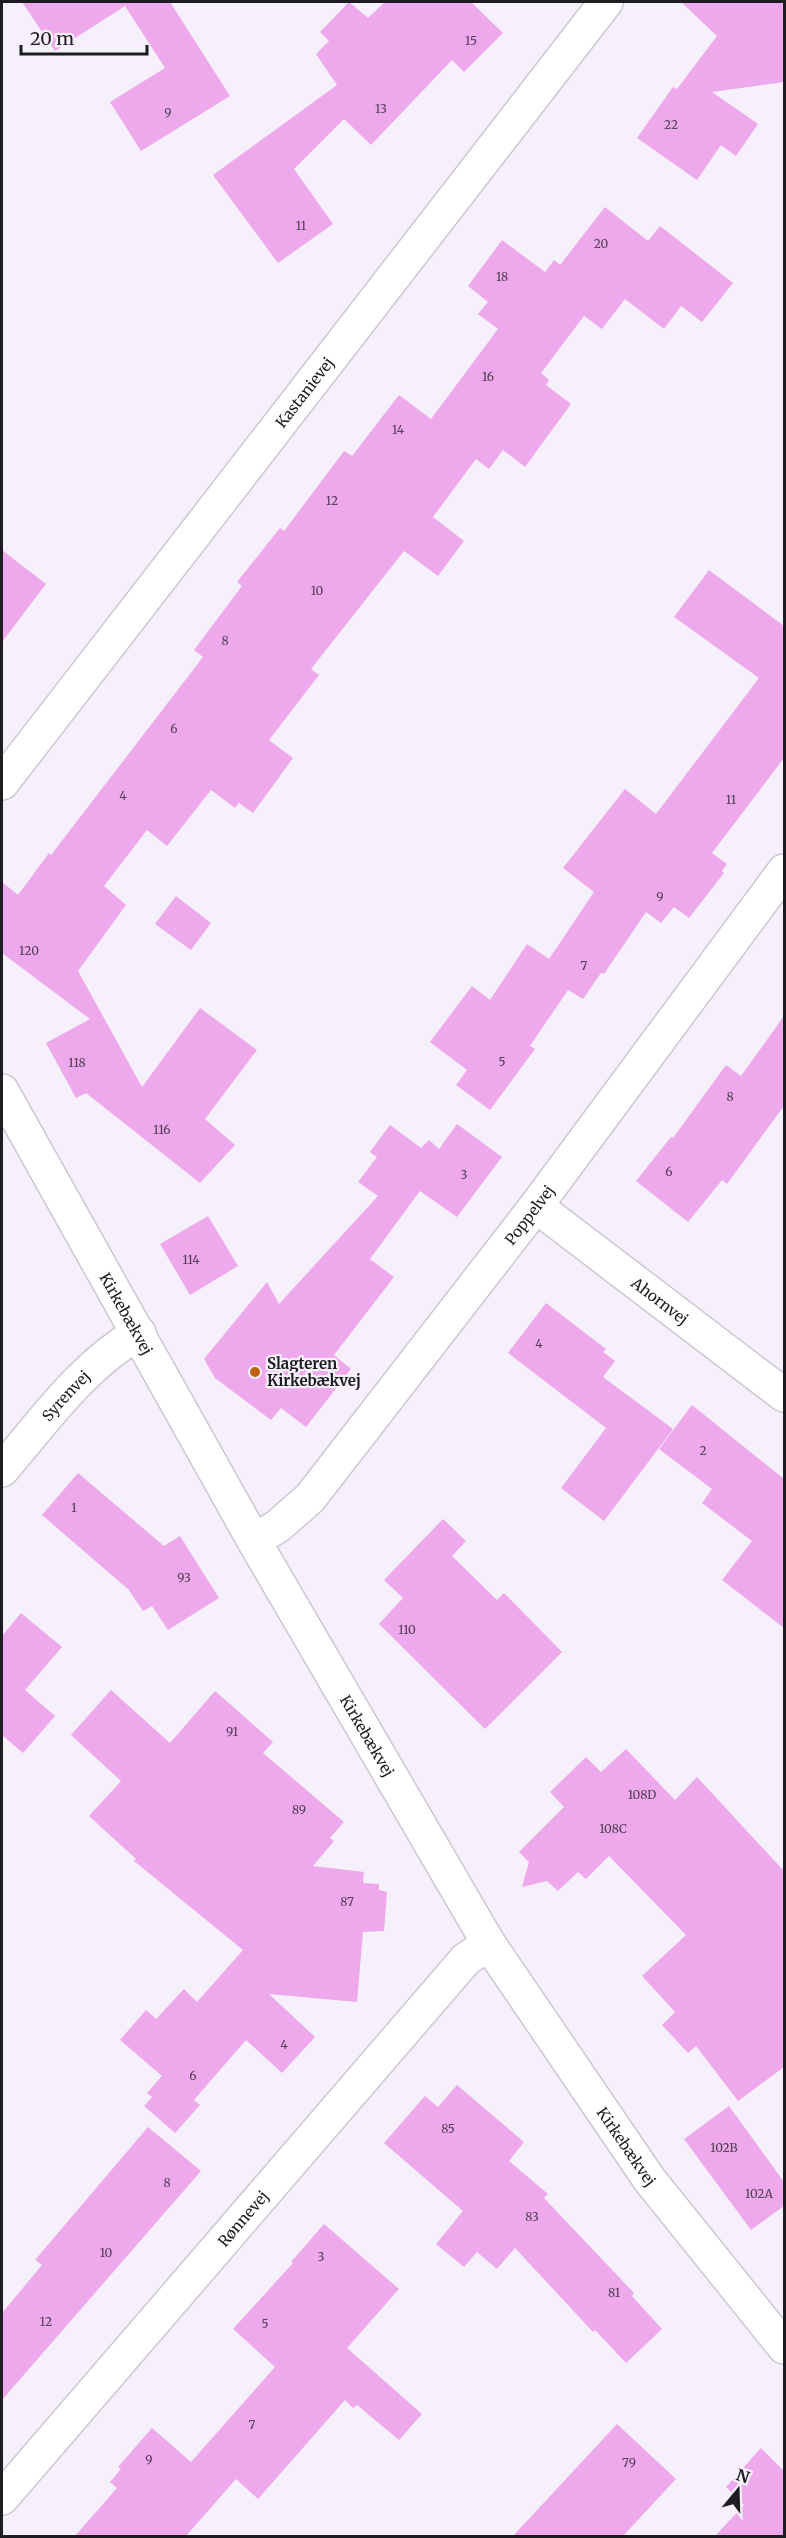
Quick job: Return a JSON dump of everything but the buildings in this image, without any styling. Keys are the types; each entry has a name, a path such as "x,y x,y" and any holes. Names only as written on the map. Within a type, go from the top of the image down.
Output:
{"street":[{"name":"Kastanievej","path":"2,783 606,2"},
{"name":"Poppelvej","path":"254,1541 278,1526 310,1498 536,1206 784,871"},
{"name":"Kirkebækvej","path":"2,1091 254,1541 489,1944 649,2179 784,2347"},
{"name":"Ahornvej","path":"536,1206 784,1395"},
{"name":"Syrenvej","path":"2,1470 66,1394 115,1346 139,1333"},
{"name":"Rønnevej","path":"2,2498 466,1959 489,1944"}],"place":[{"name":"Slagteren Kirkebækvej","path":"255,1372"}]}
